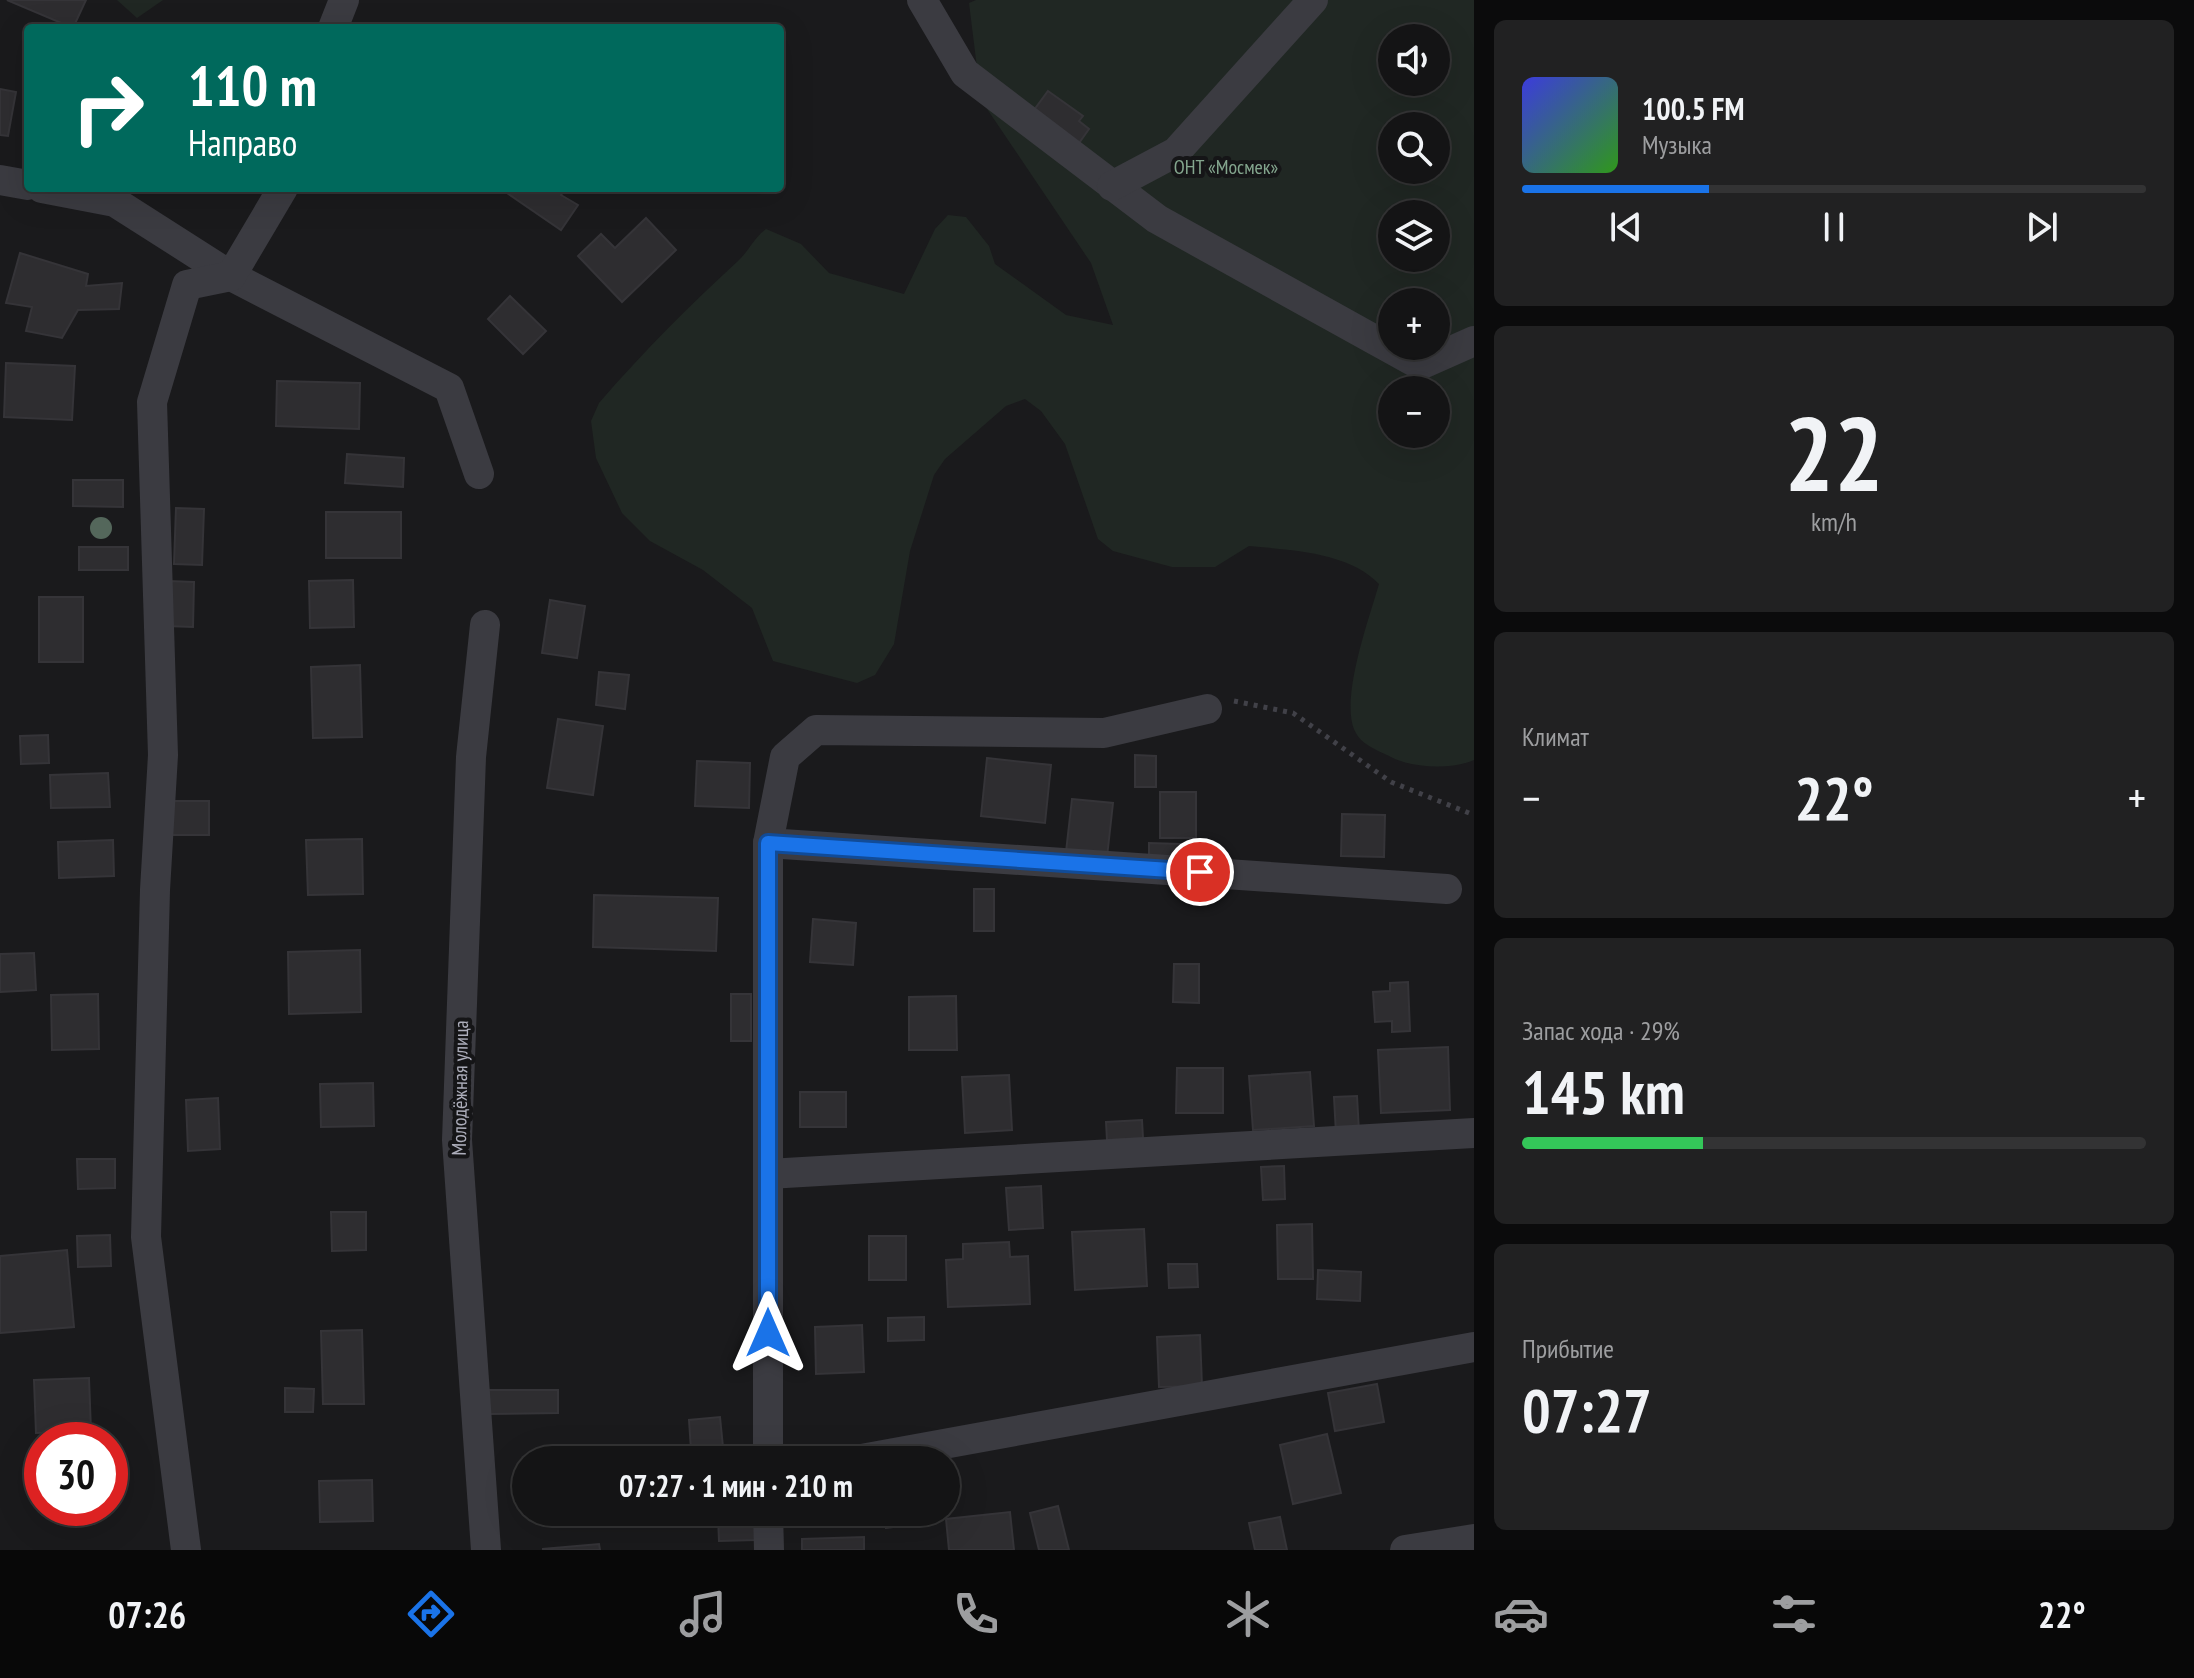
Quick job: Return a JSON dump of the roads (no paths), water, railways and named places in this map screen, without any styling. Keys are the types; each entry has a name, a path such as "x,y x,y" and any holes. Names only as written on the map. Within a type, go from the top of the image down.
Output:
{"street":[{"path":"335,24 344,0"},
{"path":"922,0 965,73 1157,219 1420,365 1474,341"},
{"path":"1112,186 1176,152 1313,0"},
{"path":"0,180 24,184"},
{"path":"63,192 115,202 231,276 449,388 479,474"},
{"path":"186,1550 146,1237 155,890 163,755 152,402 187,285 231,276 281,192"},
{"name":"Молодёжная улица","path":"485,625 471,757 457,1140 486,1550"},
{"path":"768,1446 768,843 785,757 816,730 1104,733 1207,709"},
{"path":"768,843 1447,889"},
{"path":"768,1174 1474,1133"},
{"path":"933,1446 1474,1347"},
{"path":"768,1526 769,1550"},
{"path":"1405,1550 1474,1539"}],"park label":[{"name":"ОНТ «Мосмек»","path":"1226,167"}]}
